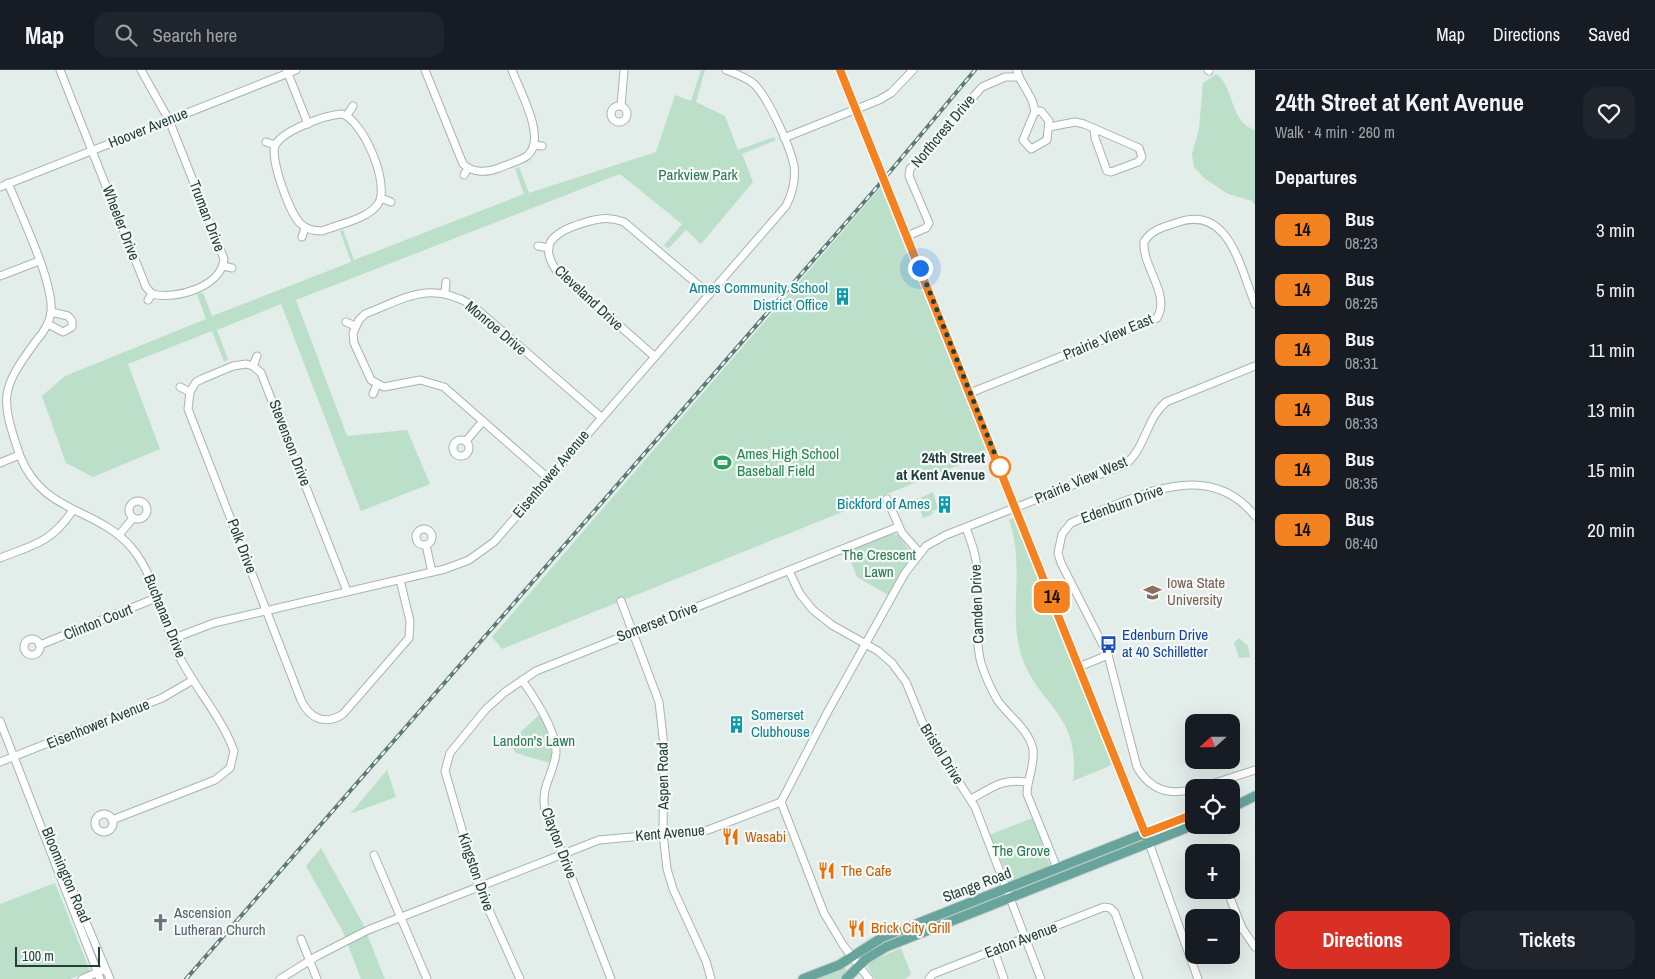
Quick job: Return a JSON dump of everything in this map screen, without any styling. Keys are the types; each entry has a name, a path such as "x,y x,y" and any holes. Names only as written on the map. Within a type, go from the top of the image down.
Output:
{"main road":[{"path":"840,70 1149,843"},
{"path":"1240,800 1255,796"},
{"path":"1240,804 1255,796"},
{"name":"Stange Road","path":"803,979 839,965 882,937 1185,817"},
{"name":"Stange Road","path":"846,979 874,953 1185,829"}],"street":[{"name":"Wheeler Drive","path":"60,70 150,297"},
{"name":"Truman Drive","path":"141,70 169,120 221,251 223,266 207,283 180,294 150,297"},
{"name":"Hoover Avenue","path":"0,187 296,70"},
{"path":"426,70 466,172 494,170 526,157 538,146 535,128 514,71"},
{"path":"620,106 624,70"},
{"name":"Eisenhower Avenue","path":"172,638 214,623 458,565 494,542 600,417 786,206 791,196 794,186 794,165 769,103 761,92 744,77 726,70"},
{"path":"784,138 891,93 912,70"},
{"path":"287,72 308,124"},
{"path":"1018,74 1032,100 1035,111 1024,140 1026,146 1031,149 1041,146 1047,140 1049,127 1046,115 1041,111 1035,111"},
{"name":"Northcrest Drive","path":"907,236 926,228 929,223 909,176 910,169 982,87 1005,77 1018,74"},
{"path":"347,116 352,106"},
{"path":"336,114 347,116 356,123 365,137 382,179 381,198 378,205 367,214 322,231 305,228 294,213 274,163 275,145 284,134 308,124 336,114"},
{"path":"1049,127 1075,122 1094,128 1139,148 1142,157 1138,162 1111,172 1107,171 1095,138 1094,128"},
{"path":"266,142 275,145"},
{"name":"Buchanan Drive","path":"8,184 50,290 51,312 48,324 12,368 2,384 3,410 19,455 28,473 41,490 118,535 131,547 145,566 172,638 193,680 231,742 234,751 230,768 215,780 112,820"},
{"path":"381,198 391,202"},
{"name":"Cleveland Drive","path":"654,356 556,270 550,259 548,248 552,237 561,231 593,219 616,219 634,228 709,294"},
{"name":"Prairie View East","path":"970,393 1157,318 1161,311 1162,302 1145,258 1144,242 1152,232 1183,220 1204,219 1211,222 1228,236 1255,304"},
{"path":"302,237 305,228"},
{"path":"538,246 548,248"},
{"path":"0,276 39,261"},
{"path":"223,266 232,268"},
{"path":"446,282 446,292 435,291 412,296 365,314 355,326 354,343 365,371 377,384 392,386 420,380 435,382 444,387 549,479"},
{"name":"Monroe Drive","path":"446,292 472,305 600,417"},
{"path":"48,324 63,332 72,327 72,321 68,316 51,312"},
{"path":"346,322 355,326"},
{"path":"180,387 190,392 196,382 202,379 239,364 253,366 257,356"},
{"name":"Stevenson Drive","path":"253,366 266,380 347,591"},
{"name":"Prairie View West","path":"1016,507 1126,464 1139,449 1156,411 1166,402 1255,366"},
{"path":"373,394 377,384"},
{"name":"Polk Drive","path":"190,392 188,409 307,712 318,719 337,718 349,709 406,643 411,627 400,580"},
{"path":"466,441 483,421"},
{"path":"0,463 19,455"},
{"name":"Edenburn Drive","path":"1185,791 1164,792 1150,784 1137,767 1108,655 1061,563 1059,543 1071,523 1147,493 1184,485 1210,486 1221,490 1236,498 1255,516"},
{"path":"887,499 898,527 920,553"},
{"path":"869,979 824,913 781,802 865,644 905,573 920,553 926,546 941,538 1016,507"},
{"path":"0,558 50,537 62,526 74,510"},
{"path":"118,535 133,518"},
{"name":"Somerset Drive","path":"446,762 463,735 486,709 536,671 898,527"},
{"name":"Camden Drive","path":"966,528 974,550 977,568 977,638 981,662 998,700 1028,737 1034,762 1027,782 1027,794 1057,868"},
{"path":"426,545 432,572"},
{"name":"Bristol Drive","path":"789,571 800,594 813,610 832,625 885,657 902,676 926,731 971,799 1041,979"},
{"name":"Clinton Court","path":"40,645 156,598"},
{"name":"Aspen Road","path":"622,601 659,702 664,746 663,834 667,869 672,889 706,962 711,979"},
{"path":"1079,667 1108,655"},
{"name":"Eisenhower Avenue","path":"0,762 162,698 193,680"},
{"name":"Clayton Drive","path":"522,680 534,697 555,744 556,753 543,800 611,979"},
{"name":"Bloomington Road","path":"0,721 99,976"},
{"name":"Kingston Drive","path":"446,762 447,782 478,888 520,979"},
{"path":"1227,779 1255,770"},
{"name":"Bloomington Road","path":"20,772 110,979"},
{"path":"971,799 1004,781 1027,782"},
{"name":"Kent Avenue","path":"280,979 310,960 361,934 599,840 708,830 781,802"},
{"path":"1149,843 1185,932"},
{"path":"374,855 427,979"},
{"path":"1231,899 1242,928 1255,947"},
{"name":"Eaton Avenue","path":"928,979 933,974 994,950 1104,908 1110,908 1114,913 1139,979"},
{"path":"301,939 317,979"},
{"path":"994,950 1004,979"},
{"path":"1195,964 1198,979"},
{"path":"82,979 99,976 106,969"}],"green space":[{"name":"Parkview Park","path":"701,70 705,70 696,102 725,116 738,150 774,137 776,140 742,154 753,182 701,244 686,230 668,249 664,245 682,224 620,174 296,300 347,436 407,430 430,484 361,511 281,304 217,330 228,359 224,362 212,331 128,364 160,449 93,477 66,463 42,396 65,376 206,319 197,294 203,293 212,316 351,262 340,231 343,230 354,260 524,194 515,169 519,167 529,193 656,152 675,95 691,101"},
{"path":"1216,74 1226,87 1241,120 1255,130 1255,205 1252,201 1228,194 1204,178 1194,167 1192,154 1199,129 1203,83"},
{"path":"881,187 989,453 502,649 492,637"},
{"path":"933,492 938,509 932,511 933,514 923,518 916,500"},
{"path":"1014,518 1112,765 1073,781 1074,758 1071,739 1056,710 1027,669 1020,651 1016,620 1016,554 1009,520"},
{"name":"The Crescent Lawn","path":"892,534 898,535 913,555 888,595 857,577 847,551"},
{"path":"1239,638 1248,646 1250,657 1239,658 1234,643"},
{"name":"Landon's Lawn","path":"540,714 551,744 550,763 516,753 509,743"},
{"path":"387,770 396,797 350,814"},
{"name":"The Grove","path":"1033,818 1050,866 1045,870 1010,881 989,835"},
{"path":"321,848 363,924 385,979 361,979 343,932 306,866"},
{"path":"55,883 90,971 70,979 0,979 0,904"},
{"path":"998,897 999,900 866,955 864,952 892,937"},
{"path":"901,948 911,974 905,979 875,979 868,968 869,962"},
{"path":"844,967 847,971 842,979 814,979"}],"railway":[{"path":"186,979 878,186 975,70"}],"bus line":[{"name":"14","path":"840,70 1021,518 1145,833 1185,817"}],"place":[{"name":"Ames Community School District Office","path":"842,297"},
{"name":"Ames High School Baseball Field","path":"723,463"},
{"name":"24th Street at Kent Avenue","path":"1000,467"},
{"name":"Bickford of Ames","path":"944,504"},
{"name":"Iowa State University","path":"1153,592"},
{"name":"Edenburn Drive at 40 Schilletter","path":"1108,644"},
{"name":"Somerset Clubhouse","path":"737,724"},
{"name":"Wasabi","path":"731,837"},
{"name":"The Cafe","path":"827,871"},
{"name":"Ascension Lutheran Church","path":"160,922"},
{"name":"Brick City Grill","path":"857,928"}],"route":[{"path":"920,268 1000,467"}]}
